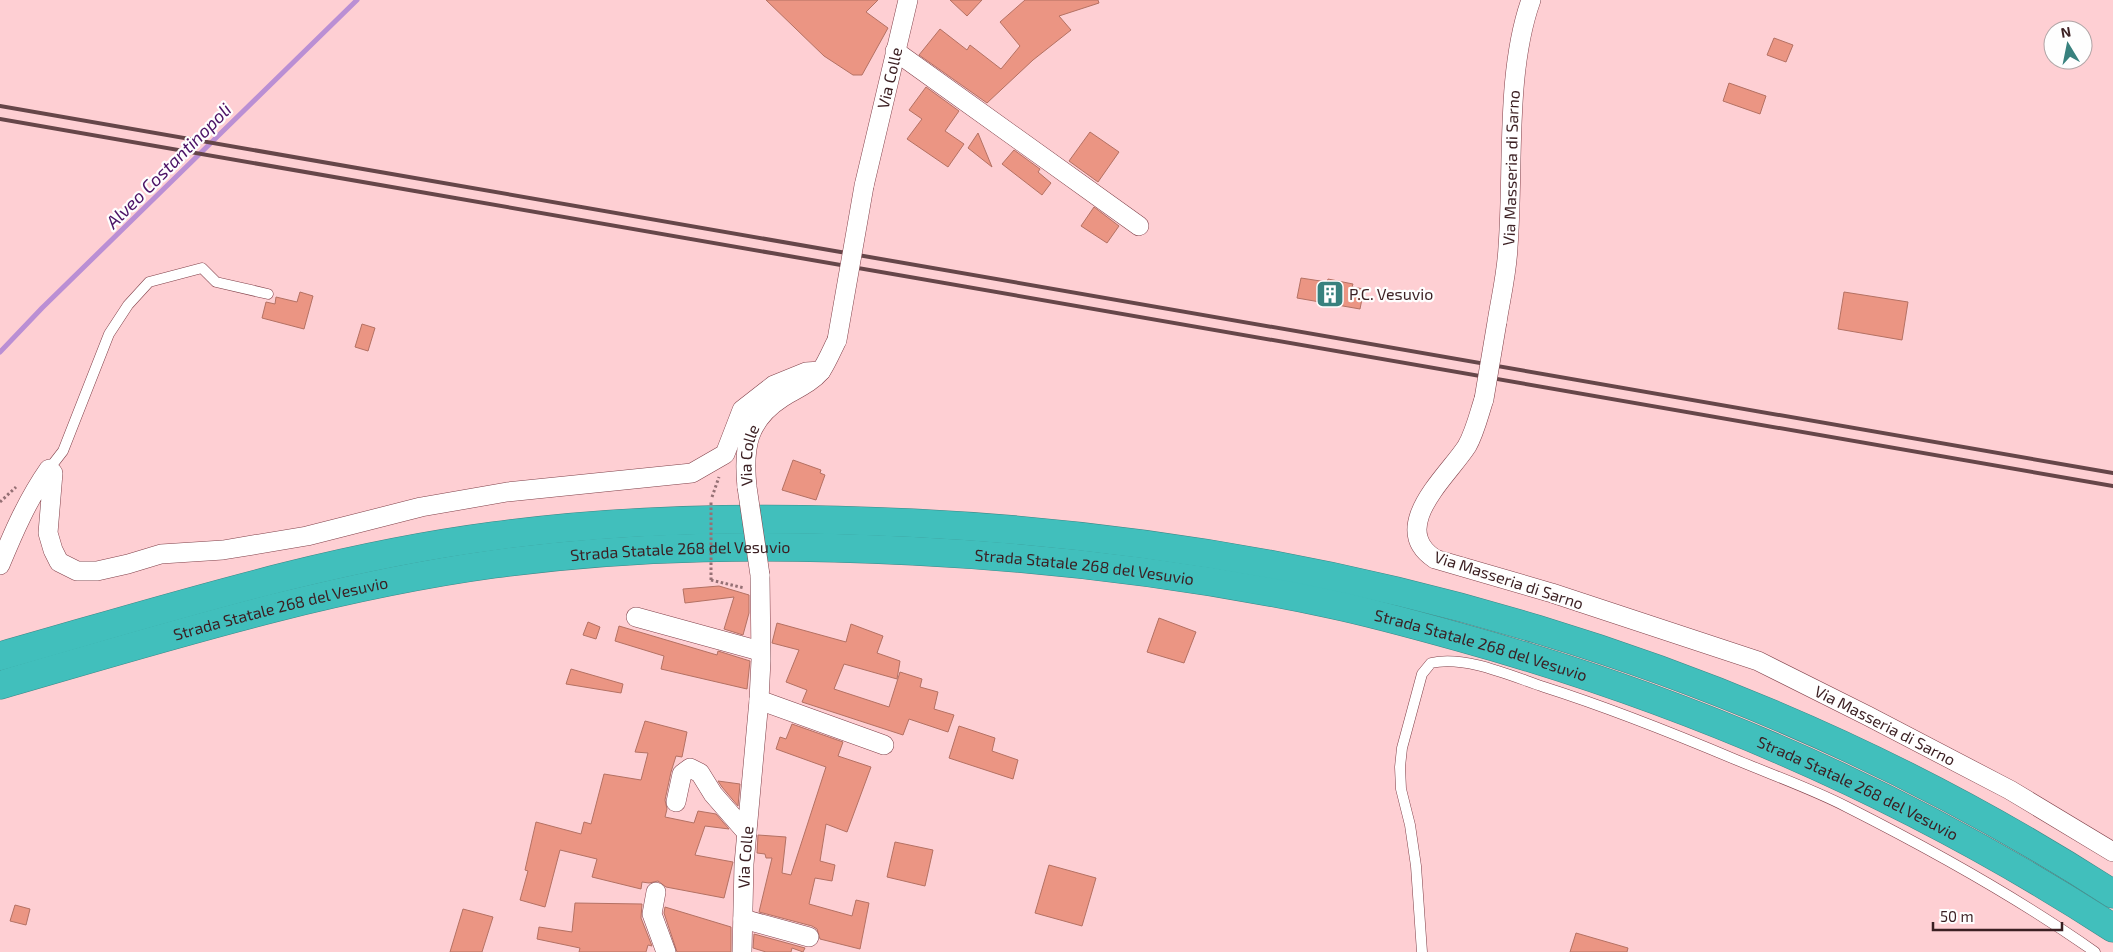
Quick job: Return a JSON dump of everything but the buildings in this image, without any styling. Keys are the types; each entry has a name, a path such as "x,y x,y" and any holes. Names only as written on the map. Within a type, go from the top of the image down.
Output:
{"highway":[{"name":"Strada Statale 268 del Vesuvio","path":"0,656 303,572 432,545 544,529 660,521 777,518 970,526 1075,535 1239,558 1334,576 1406,593 1551,632 1682,678 1819,735 1983,817 2113,894"},
{"name":"Strada Statale 268 del Vesuvio","path":"0,685 235,618 363,588 439,573 555,557 699,546 966,554 1076,564 1213,582 1330,604 1400,620 1541,659 1666,703 1804,759 1883,796 1974,843 2113,928"},
{"path":"0,690 36,675"}],"street":[{"name":"Via Colle","path":"742,952 747,834 759,700 760,651 760,583 745,460 749,436 760,417 782,398 808,383 821,371 837,340 864,186 908,0"},
{"name":"Via Masseria di Sarno","path":"1531,0 1523,30 1516,76 1508,247 1484,399 1468,444 1426,498 1421,510 1417,527 1419,541 1425,552 1436,559 1552,593 1758,661 2010,790 2113,852"},
{"path":"895,52 1139,226"},
{"path":"0,565 16,526 36,487 49,469 54,473 48,533 53,550 59,562 77,571 96,571 162,554 223,550 307,536 421,507 507,492 692,473 725,454 742,410 774,385 806,372 821,371"},
{"path":"636,617 760,651"},
{"path":"759,700 884,745"},
{"path":"676,802 682,774 690,768 700,773 713,794 747,834"},
{"path":"656,892 652,914 666,952"},
{"path":"743,919 809,937"}],"lane":[{"path":"49,469 63,451 109,334 142,287 149,282 202,268 216,282 268,294"},
{"path":"1422,952 1416,866 1410,825 1401,789 1400,767 1402,748 1422,674 1431,663 1442,660 1455,661 1496,672 1585,700 1674,734 1846,806 1994,887 2095,952"}],"path":[{"path":"711,500 711,580 760,583"}],"waterway":[{"name":"Alveo Costantinopoli","path":"0,352 42,308 357,0"}],"railway":[{"path":"0,106 2113,473"},
{"path":"0,119 2113,486"}],"place":[{"name":"P.C. Vesuvio","path":"1330,294"}]}
